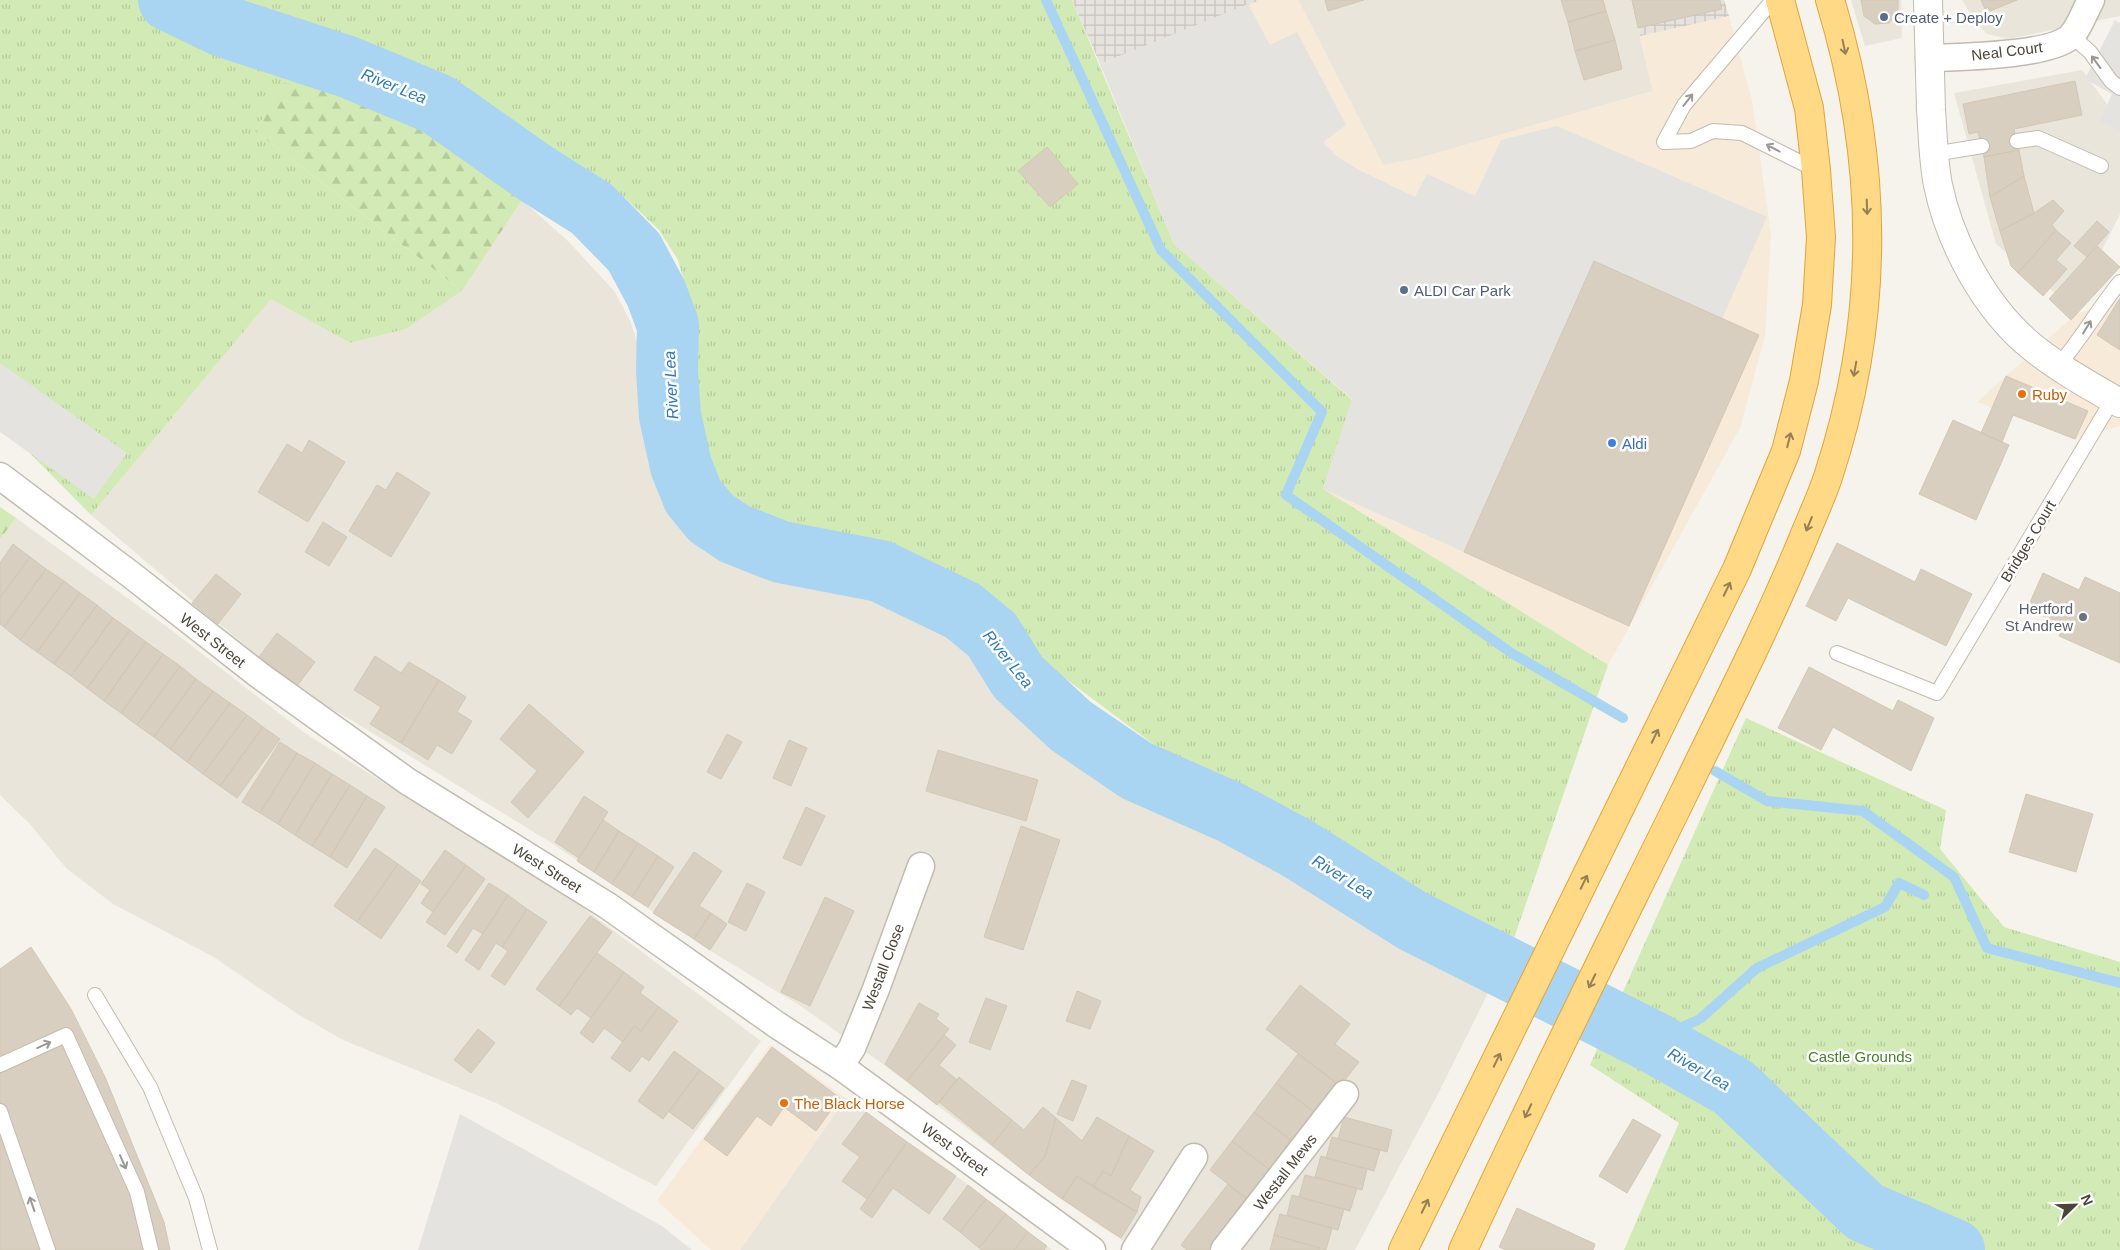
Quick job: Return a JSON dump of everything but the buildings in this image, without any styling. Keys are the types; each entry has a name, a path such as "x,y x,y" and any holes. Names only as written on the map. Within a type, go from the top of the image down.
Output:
{"highway":[{"path":"1403,1250 1736,569 1786,451 1804,381 1817,305 1820,237 1816,170 1809,108 1780,0"},
{"path":"1462,1250 1780,596 1828,477 1852,389 1864,322 1868,256 1866,180 1857,110 1842,40 1830,0"}],"street":[{"path":"1928,0 1934,154 1938,186 1947,218 1960,250 1981,287 2002,316 2030,345 2058,366 2116,401"},
{"path":"2072,36 2091,0"},
{"name":"Neal Court","path":"1929,58 2011,54 2058,44 2072,36"},
{"name":"West Street","path":"4,478 259,675 407,781 608,906 777,1025 840,1066 1092,1250"},
{"name":"Westall Close","path":"840,1066 852,1048 921,866"},
{"name":"Westall Mews","path":"1224,1250 1345,1094"},
{"path":"1135,1250 1194,1157"}],"lane":[{"path":"1773,0 1684,105 1664,142 1692,140 1713,131 1742,133 1816,170"},
{"path":"2072,36 2090,52 2111,81 2120,88"},
{"path":"2017,141 2038,138 2101,166"},
{"path":"1934,154 1982,146"},
{"path":"2058,366 2076,345 2104,302 2120,282"},
{"name":"Bridges Court","path":"1837,652 1937,693 2116,401"},
{"path":"95,994 150,1087 196,1198 210,1250"},
{"path":"0,1065 66,1035 137,1192 151,1250"},
{"path":"0,1111 48,1250"}],"shaded area":[{"path":"1072,0 1257,0 1258,1 1100,64"},
{"path":"1259,0 1298,0 1383,165 1416,159 1653,91 1640,36 1729,16 1752,100 1771,235 1765,336 1740,428 1608,665 1323,489 1174,244 1100,64"},
{"path":"1298,0 1631,0 1653,91 1416,159 1383,165"},
{"path":"1631,0 1724,0 1729,16 1640,36"},
{"path":"1851,0 1901,0 1902,38 1865,46"},
{"path":"1962,0 2120,0 2120,16 2009,39 1987,34 1975,21"},
{"name":"ALDI Car Park","path":"1248,4 1270,45 1297,32 1346,125 1323,142 1338,157 1357,169 1415,197 1427,174 1475,196 1501,140 1557,126 1767,217 1722,319 1464,552 1323,489 1352,399 1174,244 1100,64"},
{"path":"2115,20 2120,23 2120,131 2100,121 2112,94 2085,79"},
{"path":"2082,70 2120,122 2120,214 2073,308 1996,244 1954,93"},
{"path":"522,200 569,242 615,292 630,321 646,366 657,409 664,471 676,514 692,537 718,551 821,579 895,607 955,639 977,661 996,693 1076,766 1116,792 1217,832 1282,866 1411,951 1461,966 1490,989 1439,1092 1355,1250 1138,1250 1100,1226 1038,1182 884,1065 799,1005 709,950 550,842 294,687 91,515 271,299 350,343 406,329 462,291"},
{"path":"2120,300 2120,426 2075,439 1977,402 2076,314"},
{"path":"0,363 127,453 94,499 0,432"},
{"path":"16,518 166,626 306,734 578,904 761,1041 656,1186 496,1103 343,1040 296,1013 212,956 113,904 66,868 30,824 0,795 0,539"},
{"path":"770,1045 846,1098 740,1250 711,1250 657,1201"},
{"path":"846,1098 966,1183 1052,1250 740,1250"},
{"path":"460,1114 662,1226 692,1250 418,1250"}],"green space":[{"path":"0,0 1072,0 1174,244 1352,400 1323,489 1608,665 1511,947 1412,894 1297,816 1244,785 1165,753 1046,664 1004,613 971,586 853,537 793,530 758,519 727,502 705,464 695,440 689,390 691,331 687,291 678,260 659,230 624,197 589,175 534,182 507,169 310,42 255,131 462,291 406,329 350,343 271,299 91,515 0,423"},
{"path":"310,41 507,169 534,182 462,291 255,131"},
{"path":"0,507 16,518 0,539"},
{"name":"Castle Grounds","path":"1746,718 1946,810 1940,849 2004,927 2120,962 2120,1250 1624,1250 1679,1123 1590,1065"}],"waterway":[{"name":"River Lea","path":"169,0 223,26 348,67 437,104 535,173 592,209 634,252 656,293 668,325 667,371 670,416 681,466 693,496 711,518 735,534 781,552 880,571 963,611 992,635 1018,677 1071,726 1137,771 1232,813 1297,848 1413,921 1651,1041 1733,1087 1865,1212 1954,1250"},
{"path":"1046,0 1161,250 1322,412 1286,495 1513,654 1623,718"},
{"path":"1715,771 1767,801 1863,811 1954,877 1987,948 2120,983"},
{"path":"1651,1041 1700,1019 1757,968 1885,907 1899,883 1924,895"}],"place":[{"name":"Create + Deploy","path":"1884,17"},
{"name":"ALDI Car Park","path":"1404,290"},
{"name":"Ruby","path":"2022,394"},
{"name":"Aldi","path":"1612,443"},
{"name":"Hertford St Andrew","path":"2083,617"},
{"name":"The Black Horse","path":"784,1103"}]}
